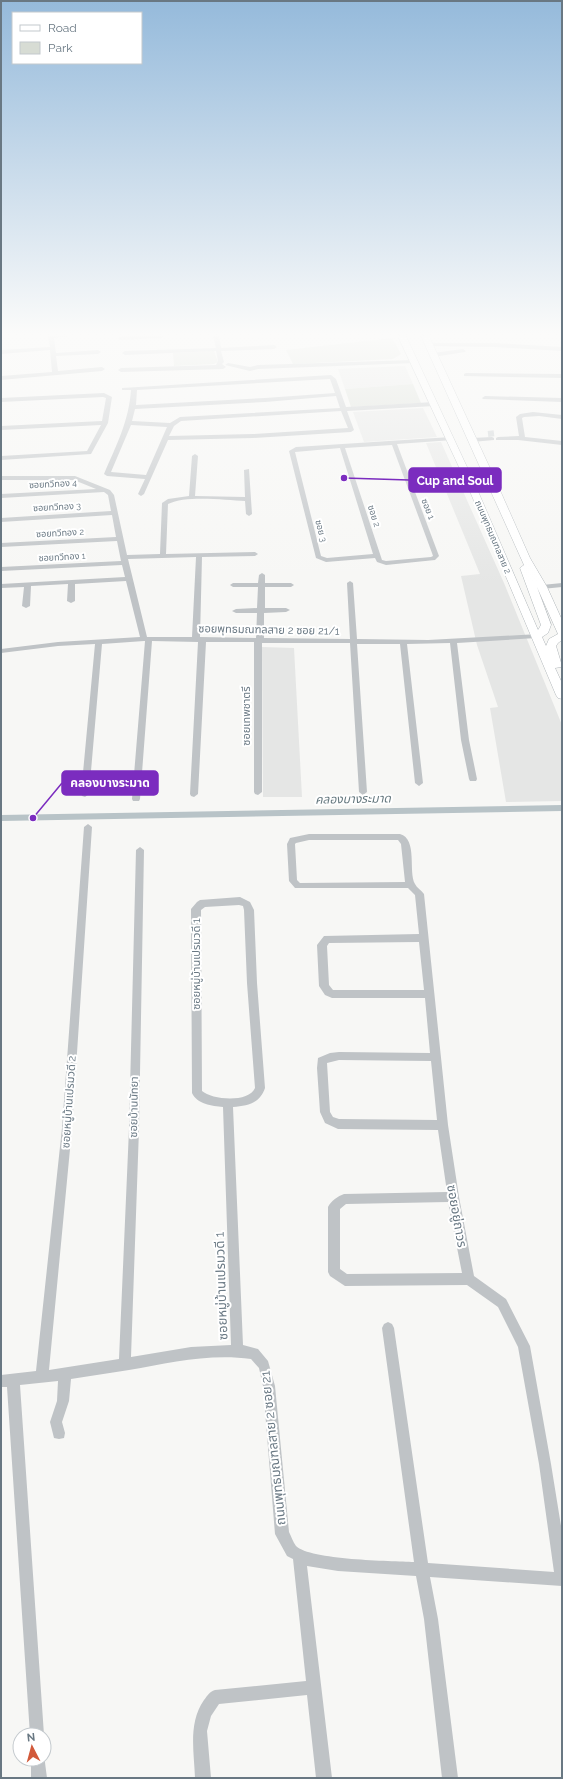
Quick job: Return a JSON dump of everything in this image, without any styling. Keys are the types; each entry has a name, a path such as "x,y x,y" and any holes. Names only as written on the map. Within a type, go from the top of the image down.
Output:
{"main road":[{"name":"ถนนพุทธมณฑลสาย 2","path":"441,419 562,695"},
{"name":"ถนนพุทธมณฑลสาย 2","path":"462,419 491,479 525,558 542,587 562,632"},
{"path":"470,482 476,487 484,487 489,485 491,479"},
{"path":"525,558 527,576 546,625 544,631 536,636"},
{"path":"562,636 553,641 551,646 552,655 562,678"}],"street":[{"path":"1,458 89,453 106,419"},
{"path":"102,482 107,474 130,419"},
{"path":"142,494 171,425 175,420 180,419"},
{"path":"165,438 352,433 347,419"},
{"path":"518,419 520,439"},
{"path":"1,428 105,423"},
{"path":"129,423 171,425"},
{"path":"497,436 562,442"},
{"path":"471,438 490,437"},
{"path":"342,446 451,439"},
{"name":"ซอย 1","path":"377,556 379,562 383,563 433,559 436,556 394,442"},
{"name":"ซอย 3","path":"342,446 292,450 318,557 326,560 377,556"},
{"name":"ซอย 2","path":"342,446 377,556"},
{"path":"192,498 195,456"},
{"path":"246,470 249,514"},
{"path":"107,474 148,477"},
{"path":"1,478 75,478 106,490 111,495 124,560 146,639 136,799"},
{"name":"ซอยทวีทอง 4","path":"1,496 106,490"},
{"path":"163,557 165,503 173,499 192,498 248,499"},
{"name":"ซอยทวีทอง 3","path":"1,520 115,513"},
{"name":"ซอยทวีทอง 2","path":"1,545 120,539"},
{"name":"ซอยทวีทอง 1","path":"1,569 163,557 255,554"},
{"path":"194,794 199,640 199,556"},
{"name":"ซอยเทพชาตรี","path":"258,792 259,640 262,575"},
{"path":"1,586 129,579"},
{"path":"71,601 72,582"},
{"path":"350,583 363,792"},
{"path":"26,606 28,584"},
{"path":"233,585 291,584"},
{"path":"542,587 562,585"},
{"path":"236,611 286,610"},
{"name":"ซอยพุทธมณฑลสาย 2 ซอย 21/1","path":"1,651 99,641 146,639 403,642 453,641 536,636"},
{"path":"85,794 99,641"},
{"path":"453,641 465,740 473,779"},
{"path":"403,642 419,783"},
{"name":"ซอยหมู่บ้านเปรมวดี 2","path":"42,1376 67,1128 88,827"},
{"name":"ซอยอยู่ถาวร","path":"410,885 405,843 400,837 309,837 296,838 292,840 293,881 298,886 410,885 417,890 419,894 443,1125 453,1197 469,1278"},
{"name":"ซอยบ้านนัทยา","path":"125,1364 134,1129 140,850"},
{"name":"ซอยหมู่บ้านเปรมวดี 1","path":"240,901 247,904 249,910 252,983 260,1088 258,1094 253,1098 228,1103 207,1100 201,1098 197,1093 196,909 200,904 240,901"},
{"path":"424,938 327,939 322,945 324,986 328,992 332,994 430,994"},
{"path":"436,1057 339,1056 325,1058 322,1061 325,1112 329,1120 338,1124 443,1125"},
{"name":"ซอยหมู่บ้านเปรมวดี 1","path":"228,1103 237,1349"},
{"path":"453,1197 344,1199 334,1206 334,1272 345,1280 469,1278 502,1303 524,1346 545,1464 562,1578"},
{"path":"388,1328 422,1570 431,1619 450,1778"},
{"name":"ถนนพุทธมณฑลสาย 2 ซอย 21","path":"7,1381 65,1374 180,1355 237,1349 254,1353 264,1365 269,1386 282,1534 292,1551 309,1560 338,1564 562,1578"},
{"path":"59,1433 56,1422 63,1401 65,1374"},
{"path":"7,1381 36,1727"},
{"path":"299,1555 324,1778"},
{"path":"203,1778 200,1732 204,1713 216,1697 314,1687"},
{"path":"38,1767 39,1778"}],"shaded area":[{"path":"356,419 428,419 437,437 364,442"},
{"path":"441,442 504,583 562,725 562,801 506,802 490,708 498,707 477,645 461,576 480,574 426,443"},
{"path":"262,647 294,648 302,797 263,797"}],"waterway":[{"name":"คลองบางระมาด","path":"1,818 562,808"}],"tunnel":[{"path":"488,434 496,433"}],"place":[{"name":"Cup and Soul","path":"344,478"},
{"name":"คลองบางระมาด","path":"33,818"}]}
